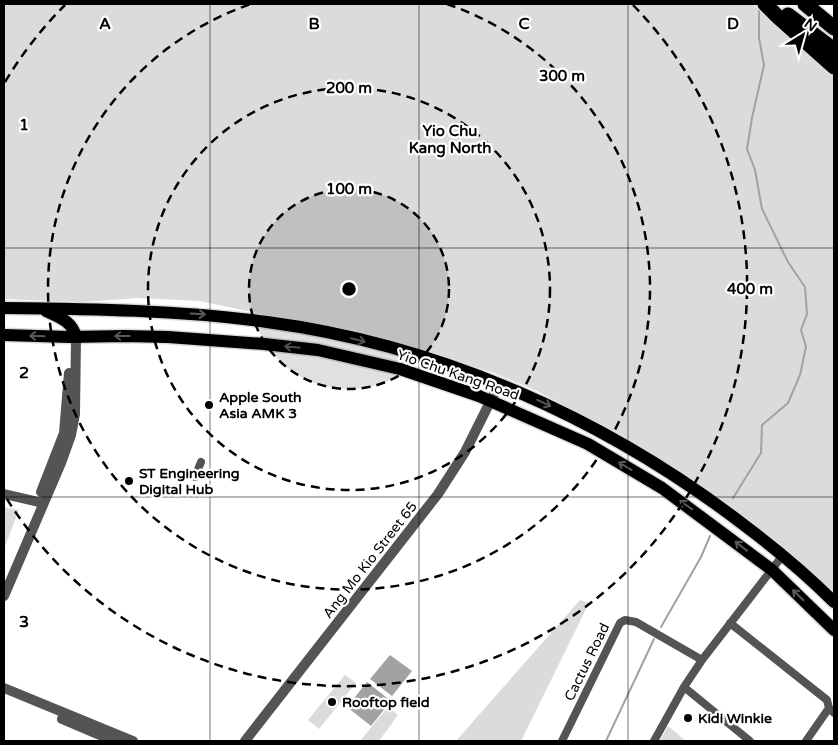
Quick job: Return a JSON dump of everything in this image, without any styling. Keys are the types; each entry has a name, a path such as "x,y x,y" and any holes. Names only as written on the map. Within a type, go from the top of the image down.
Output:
{"highway":[{"path":"765,4 834,67"},
{"path":"773,4 834,50"},
{"path":"804,4 834,28"}],"main road":[{"name":"Yio Chu Kang Road","path":"4,308 203,314 279,324 335,334 417,355 499,384 596,428 657,464 731,515 783,555 834,602"},
{"path":"42,308 62,319 73,334"},
{"path":"73,334 79,320 92,310"},
{"name":"Yio Chu Kang Road","path":"4,335 73,334 168,337 318,350 400,369 491,401 588,444 662,488 772,570 834,630"}],"street":[{"path":"4,596 64,433 73,334"},
{"name":"Ang Mo Kio Street 65","path":"245,741 438,494 465,452 499,384"},
{"path":"195,477 201,462"},
{"path":"4,494 39,505"},
{"path":"4,501 39,505"},
{"path":"4,583 39,505"},
{"path":"654,741 684,687 702,660 783,555"},
{"name":"Cactus Road","path":"562,741 620,623 625,620 636,622 702,660"},
{"path":"730,623 827,700 832,711 806,741"},
{"path":"684,687 750,741"},
{"path":"4,688 133,741"},
{"path":"4,694 114,741"}],"shaded area":[{"path":"4,4 753,4 834,72 834,593 751,521 723,500 625,437 535,390 494,373 406,344 355,330 306,323 199,301 139,298 83,302 4,299"},
{"path":"4,507 19,510 4,549"},
{"path":"580,600 589,603 521,741 456,741"},
{"name":"Rooftop field","path":"390,655 412,671 392,696 370,679"},
{"name":"Rooftop field","path":"345,675 356,683 319,729 308,720"},
{"name":"Rooftop field","path":"367,682 391,701 371,726 347,707"},
{"path":"388,707 398,715 379,741 360,741"},
{"path":"668,726 686,741 660,741"}],"waterway":[{"path":"733,498 761,453 762,425 788,403 800,375 806,347 801,330 807,314 805,287 788,262 762,209 755,170 747,149 764,65 759,38 759,7"},
{"path":"661,627 701,557 710,536"},
{"path":"606,741 654,639"}],"place":[{"name":"Apple South Asia AMK 3","path":"209,405"},
{"name":"ST Engineering Digital Hub","path":"129,481"},
{"name":"Rooftop field","path":"332,702"},
{"name":"Kidi Winkie","path":"688,718"}],"district":[{"name":"Yio Chu Kang North","path":"450,140"}]}
